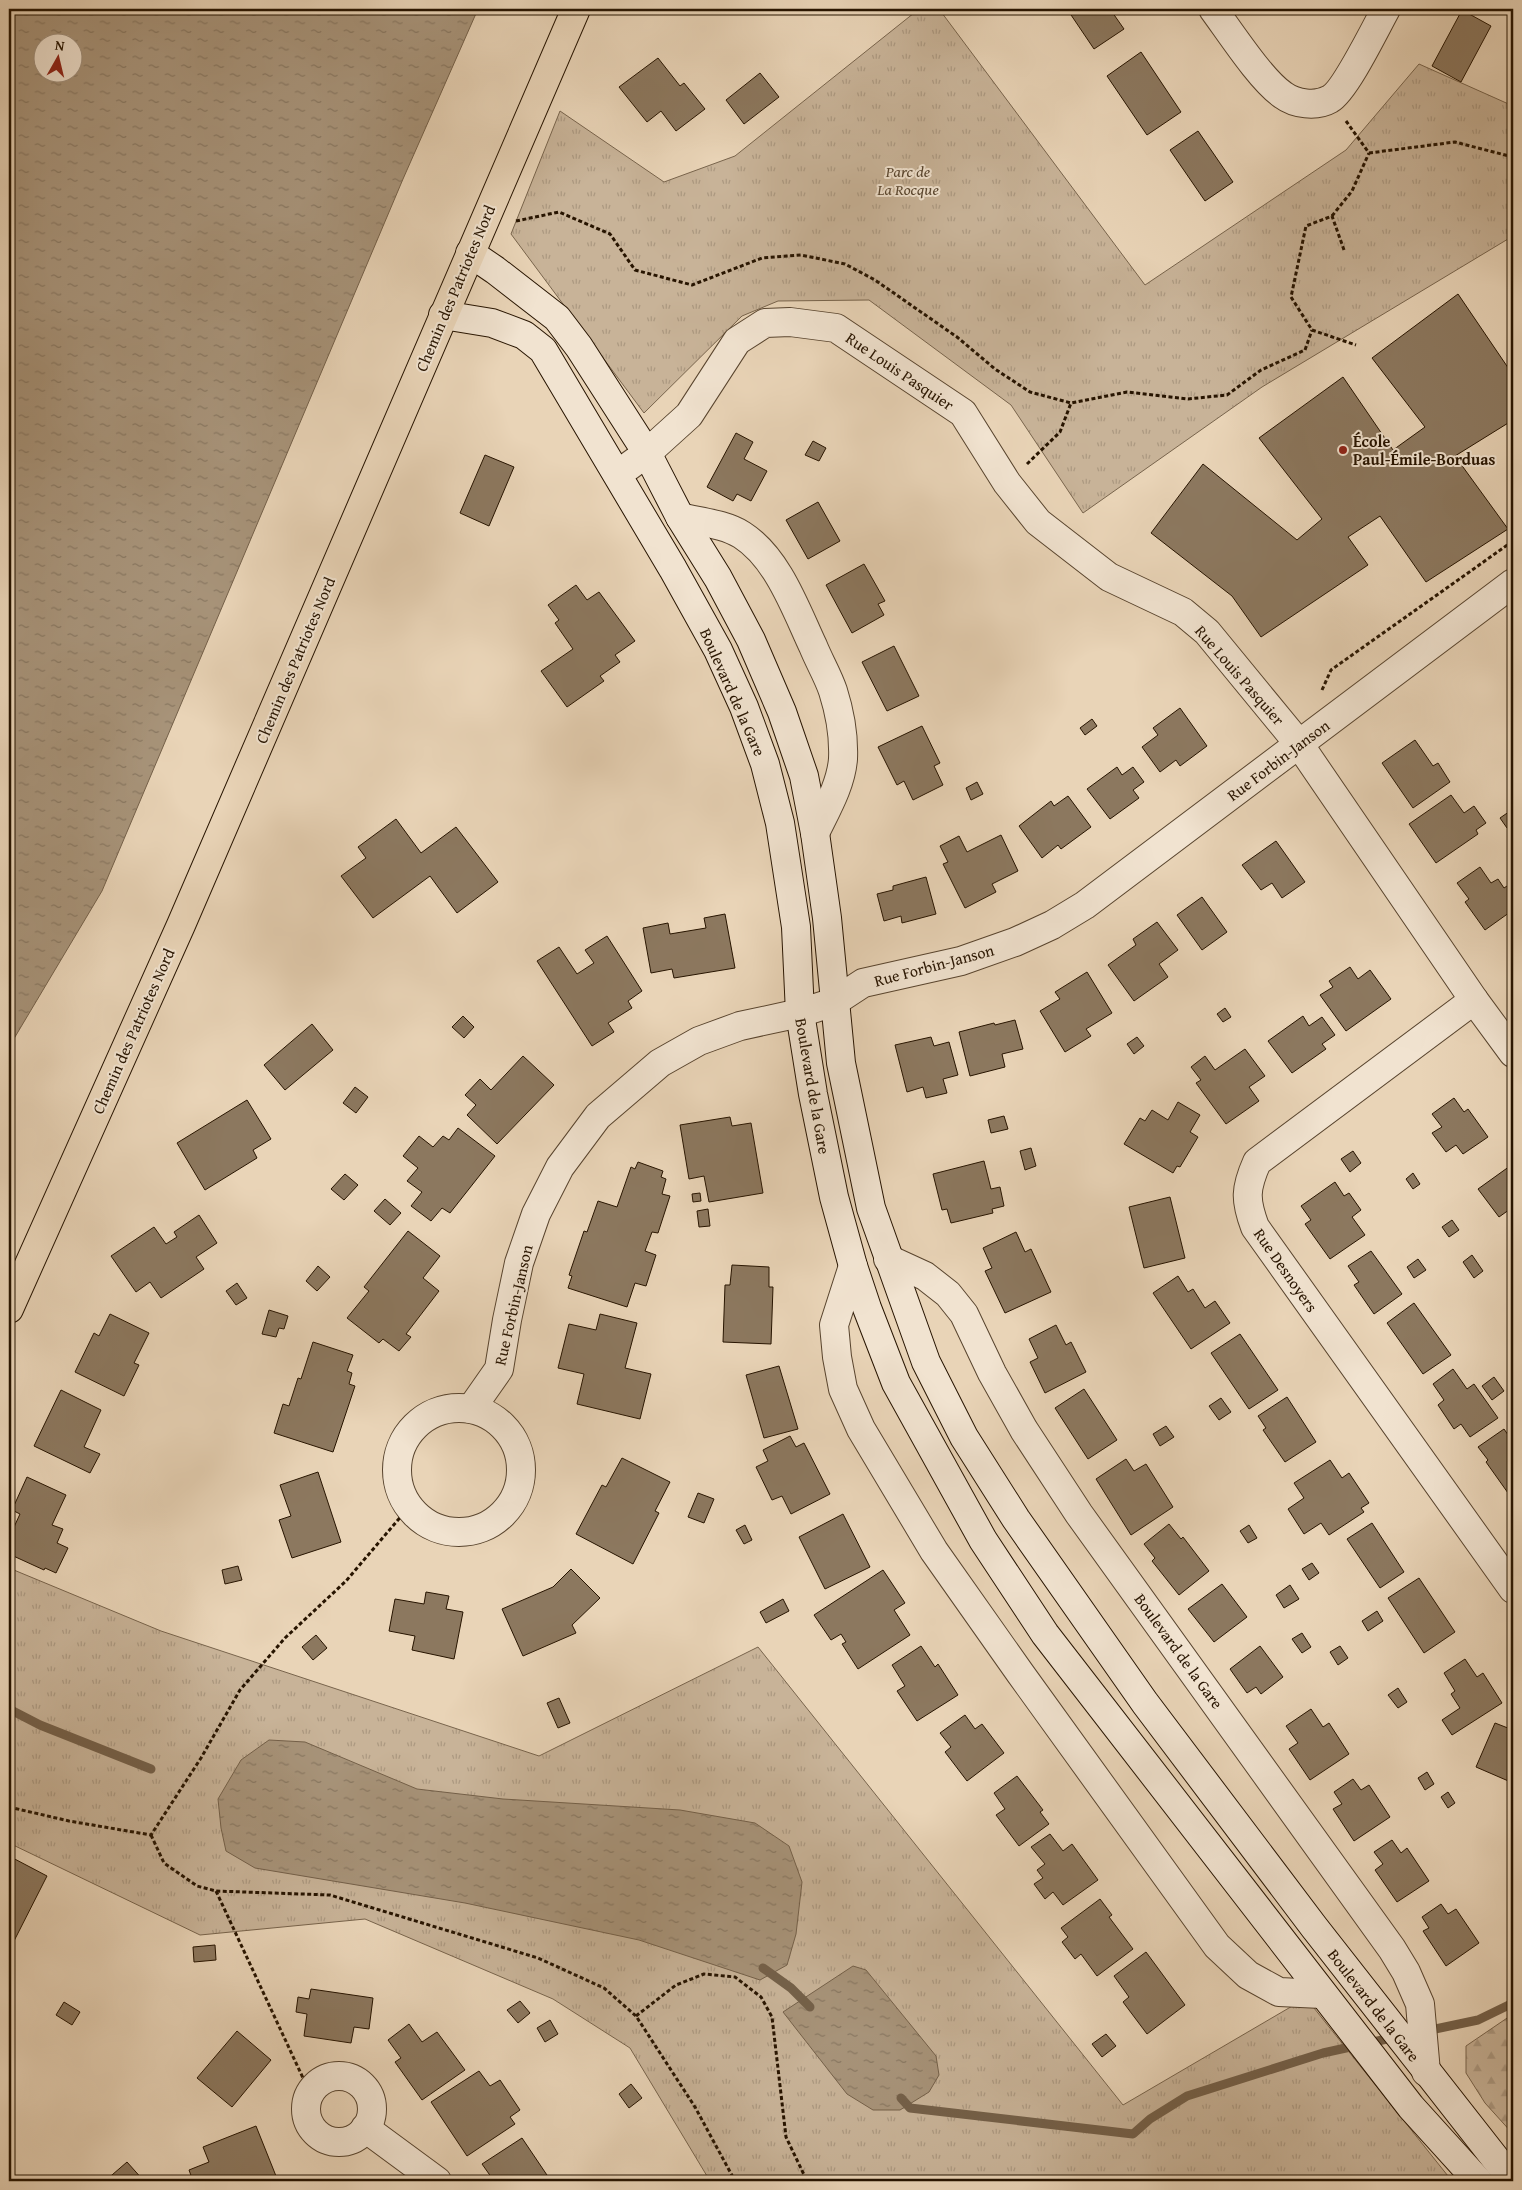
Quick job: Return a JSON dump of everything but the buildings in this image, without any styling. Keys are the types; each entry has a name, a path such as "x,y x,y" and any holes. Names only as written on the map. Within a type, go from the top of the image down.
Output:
{"main road":[{"name":"Chemin des Patriotes Nord","path":"9,1309 181,925 576,9"}],"street":[{"path":"1214,9 1260,72 1282,95 1296,102 1311,104 1331,99 1349,77 1386,9"},
{"name":"Boulevard de la Gare","path":"470,253 557,318 579,347 646,453 680,517 718,578 750,640 782,712 804,776 815,833 827,918 841,1063 871,1208 926,1362 964,1437 1016,1519 1151,1710 1426,2072 1513,2181"},
{"name":"Boulevard de la Gare","path":"443,315 492,323 524,335 543,350 618,474 718,650 744,707 765,764 780,823 796,928 800,1013 814,1103 834,1196 853,1266 896,1382 984,1540 1045,1634 1411,2107 1478,2181"},
{"name":"Rue Louis Pasquier","path":"618,474 646,453 689,414 737,341 765,323 790,322 836,328 963,413 1007,483 1038,522 1109,577 1183,612 1207,632 1299,744 1474,1000 1513,1053"},
{"path":"680,517 724,528 742,535 762,553 784,584 833,691 843,739 843,760 836,788 815,833"},
{"name":"Rue Forbin-Janson","path":"471,1409 499,1369 507,1320 520,1263 536,1214 560,1166 598,1116 660,1063 700,1041 740,1026 800,1013 834,1002 863,983 961,961 1014,942 1052,925 1085,905 1513,583"},
{"name":"Rue Desnoyers","path":"1474,1000 1257,1162 1248,1182 1247,1206 1256,1227 1513,1589"},
{"name":"Boulevard de la Gare","path":"888,1259 925,1276 948,1294 964,1314 992,1374 1024,1430 1079,1514 1392,1949 1406,1972 1420,2004 1426,2072"},
{"path":"853,1266 834,1325 843,1389 861,1429 934,1551 1217,1946 1248,1974 1279,1992 1322,1994"},
{"path":"449,1408 471,1409 495,1419 510,1435 520,1460 520,1482 512,1502 502,1514 484,1526 467,1531 446,1530 428,1524 409,1507 398,1482 399,1452 408,1433 429,1415 449,1408"},
{"path":"329,2077 345,2077 355,2080 364,2088 371,2107 370,2118 365,2128 359,2135 348,2140 328,2140 318,2135 310,2126 306,2115 306,2104 310,2093 319,2082 329,2077"},
{"path":"365,2128 437,2181"}],"path":[{"path":"1331,99 1369,153"},
{"path":"1369,153 1455,142 1513,157"},
{"path":"1356,345 1312,330 1291,297 1306,226 1332,216 1352,191 1369,153"},
{"path":"481,228 559,212 610,234 634,270 692,285 762,258 801,255 845,264 875,280 957,337 994,369 1030,392 1070,403 1127,392 1188,399 1227,395 1260,370 1305,350 1312,330"},
{"path":"1332,216 1344,250"},
{"path":"1007,483 1060,432 1070,403"},
{"path":"1320,694 1330,670 1513,541"},
{"path":"151,1835 201,1758 240,1690 285,1638 346,1581 409,1507"},
{"path":"9,1807 69,1821 151,1835"},
{"path":"151,1835 164,1863 197,1886 216,1891 330,1895 538,1958 604,1988 636,2016 695,2107 735,2181"},
{"path":"216,1891 310,2093"},
{"path":"636,2016 676,1985 704,1974 735,1977 761,1997 772,2017 786,2137 808,2181"}],"green space":[{"name":"Parc de La Rocque","path":"919,9 939,9 1145,285 1346,150 1419,64 1513,106 1513,236 1262,387 1083,513 1011,405 869,300 778,301 742,316 644,413 511,234 560,111 664,182 735,156"},
{"path":"9,1568 161,1631 539,1756 758,1647 1123,2105 1306,1998 1452,2181 710,2181 630,2048 553,1999 365,1919 200,1935 9,1843"},
{"path":"1513,2014 1513,2134 1485,2103 1466,2073 1466,2046"}],"water":[{"path":"9,9 478,9 403,179 102,891 9,1047"},
{"path":"269,1740 305,1742 417,1789 503,1799 680,1810 755,1823 789,1846 802,1882 796,1934 787,1965 760,1980 639,1940 465,1903 255,1868 226,1851 218,1799 241,1760"},
{"path":"853,1966 866,1970 936,2056 939,2075 929,2092 900,2110 873,2110 847,2094 783,2012"}],"waterway":[{"path":"9,1709 40,1725 151,1769"},
{"path":"763,1968 791,1988 810,2007"},
{"path":"1426,2031 1478,2020 1513,2003"},
{"path":"901,2098 910,2108 1133,2134 1150,2119 1187,2096 1323,2053 1396,2037"}],"place":[{"name":"École Paul-Émile-Borduas","path":"1343,450"}]}
